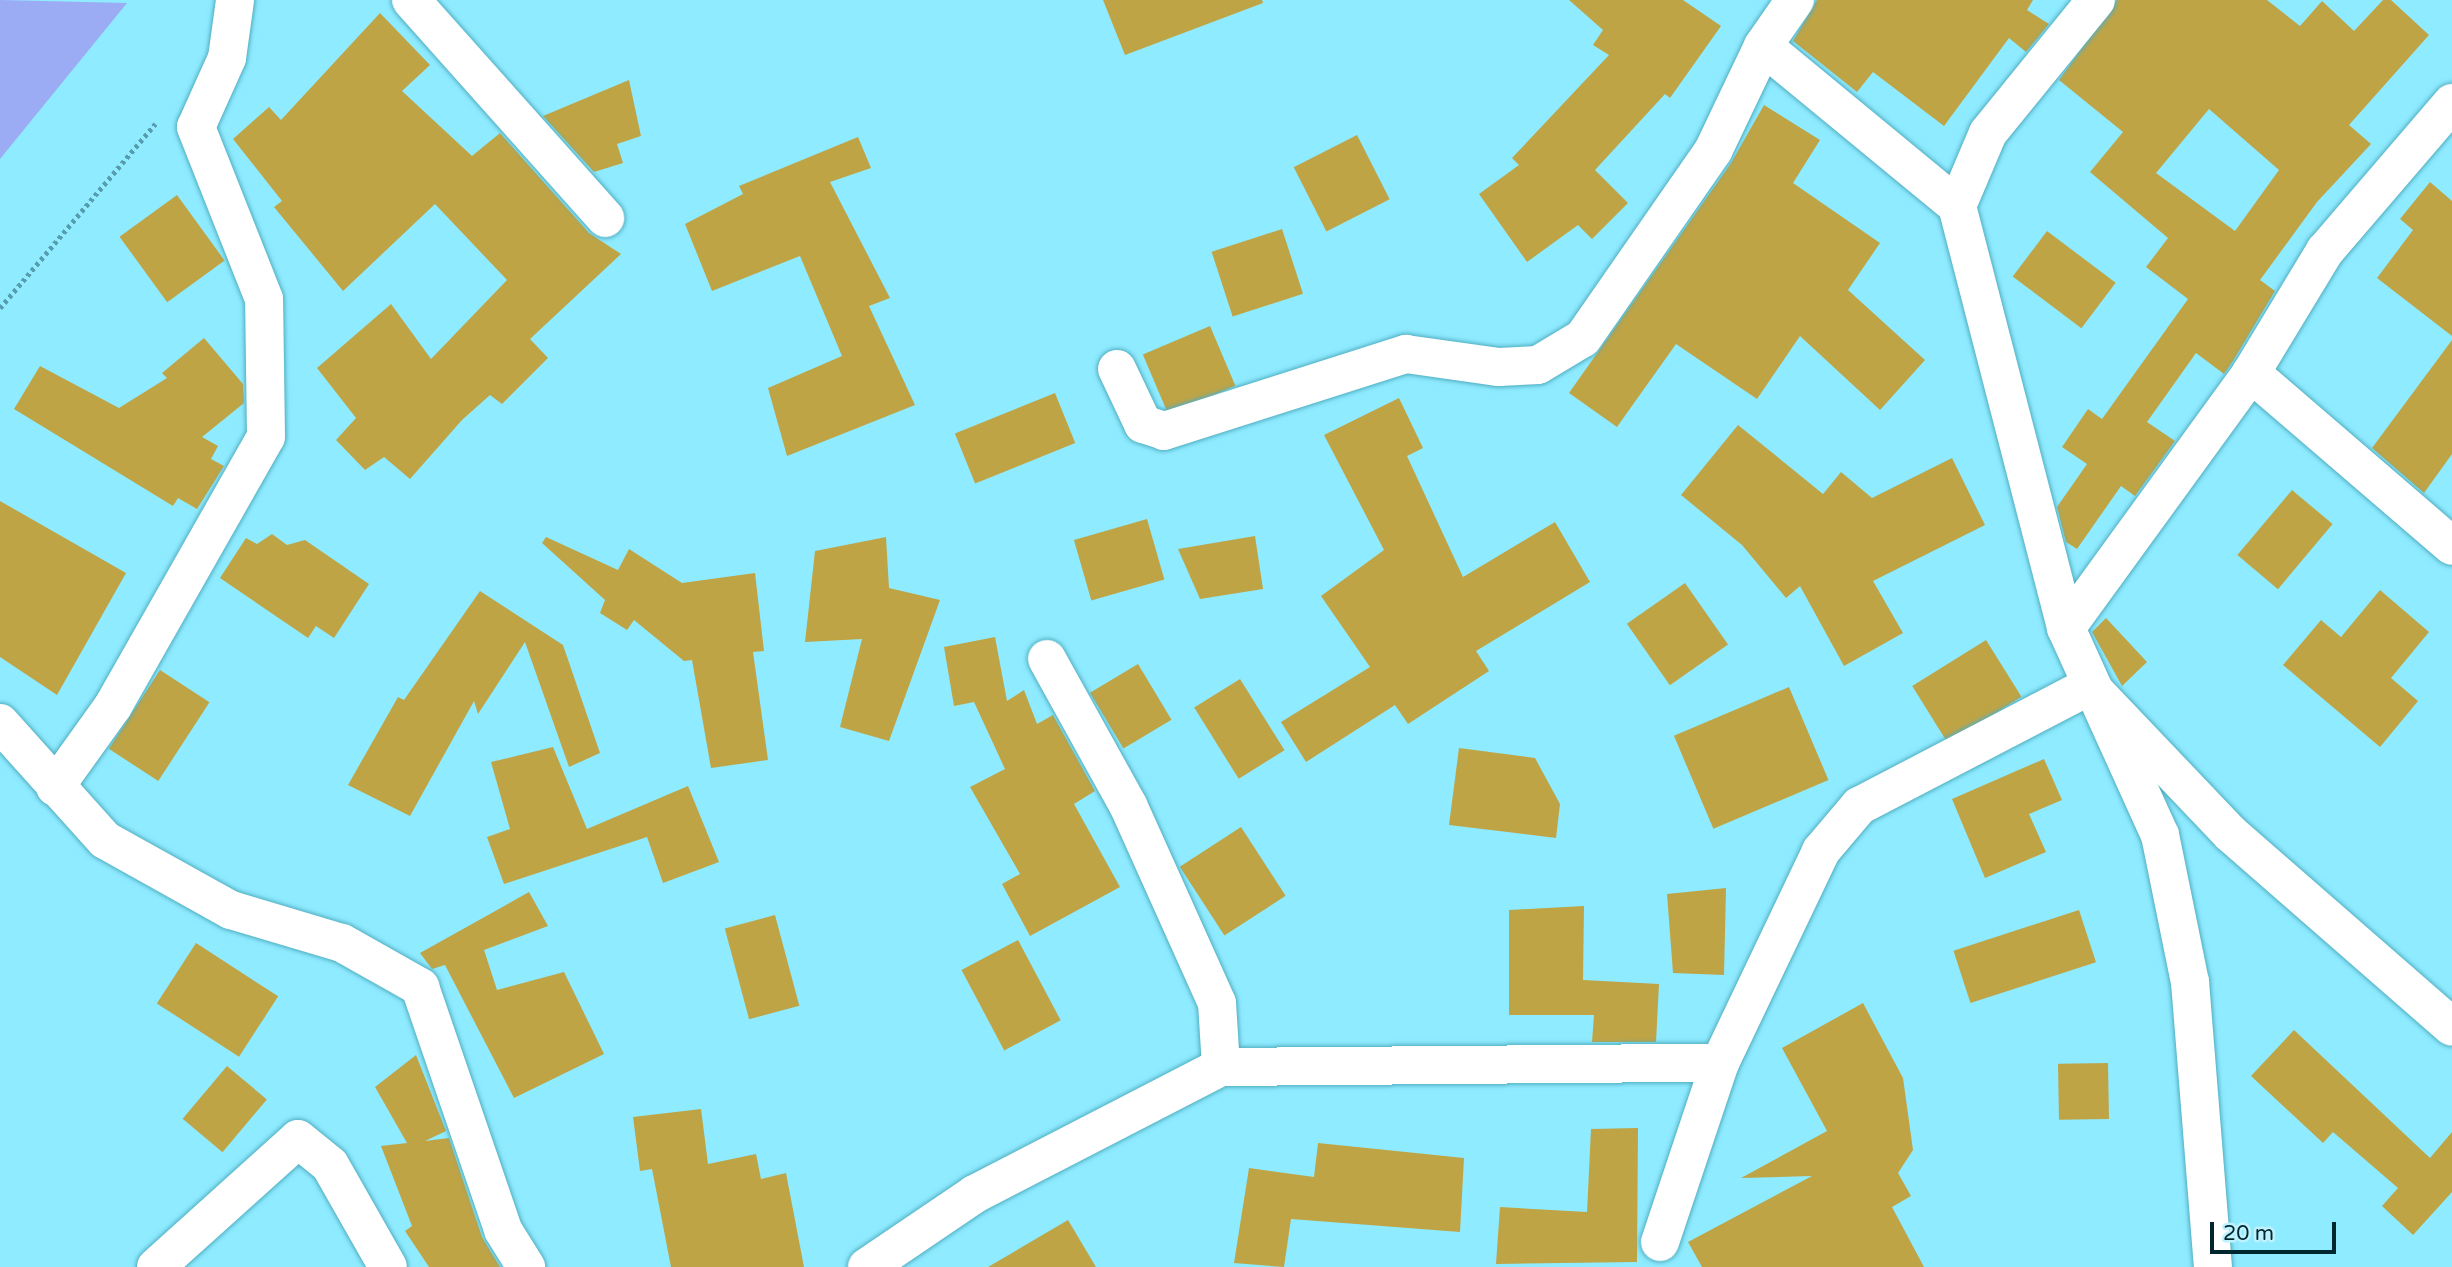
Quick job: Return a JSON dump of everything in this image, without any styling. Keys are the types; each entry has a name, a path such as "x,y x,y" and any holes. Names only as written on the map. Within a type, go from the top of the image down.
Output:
{"street":[{"path":"55,787 113,706 266,437 264,299 195,127 227,58 234,0"},
{"path":"411,0 605,218"},
{"path":"1117,369 1143,424 1164,431 1406,354 1499,367 1538,365 1583,338 1713,151 1763,46 1795,0"},
{"path":"1957,206 1988,134 2096,0"},
{"path":"1763,46 1957,206 2066,628 2090,686 2160,835 2190,982 2213,1267"},
{"path":"2066,628 2250,373 2325,251 2452,103"},
{"path":"2250,373 2452,546"},
{"path":"1047,659 1128,805 1217,1003 1221,1067"},
{"path":"2090,686 2231,834 2452,1027"},
{"path":"1660,1242 1720,1063 1821,851 1859,806 2090,686"},
{"path":"0,723 105,840 231,910 342,943 420,987 503,1230 526,1267"},
{"path":"867,1267 975,1194 1221,1067 1720,1063"},
{"path":"156,1267 298,1139 330,1165 388,1267"}],"path":[{"path":"0,309 166,113"}],"shaded area":[{"path":"0,0 127,3 0,159"}],"building":[{"path":"1103,0 1262,0 1263,3 1125,55"},
{"path":"1569,0 1683,0 1721,26 1670,98 1665,94 1595,170 1628,203 1592,239 1578,225 1527,262 1479,194 1519,165 1512,158 1609,55 1593,45 1603,30"},
{"path":"1817,0 2033,0 2027,10 2049,24 2026,52 2009,38 1944,126 1873,72 1857,92 1793,41"},
{"path":"2117,0 2267,0 2300,26 2322,1 2354,31 2383,0 2391,0 2429,35 2349,125 2371,144 2317,202 2260,280 2275,291 2233,361 2224,374 2196,353 2147,422 2175,441 2135,496 2121,486 2077,549 2066,542 2057,507 2087,464 2062,447 2088,409 2102,419 2188,299 2146,267 2168,238 2090,172 2123,132 2059,80","holes":["2209,109 2279,170 2235,231 2156,173"]},
{"path":"380,13 430,65 402,91 472,156 500,133 589,233 621,254 530,339 548,358 502,404 490,395 462,420 410,479 384,457 365,470 336,440 356,418 317,368 391,304 431,359 507,280 435,204 343,291 274,207 282,201 233,139 269,107 281,120"},
{"path":"629,80 641,136 617,144 623,163 594,172 543,116"},
{"path":"1764,105 1820,140 1793,183 1880,243 1848,290 1925,360 1880,410 1800,336 1757,399 1676,344 1617,427 1569,393 1731,163"},
{"path":"1357,135 1390,199 1326,231 1294,167"},
{"path":"858,137 871,168 830,182 890,298 869,306 915,405 787,456 768,388 842,356 800,256 712,291 685,224 743,194 739,186"},
{"path":"2430,182 2452,201 2452,336 2377,278 2413,230 2400,219"},
{"path":"177,195 225,261 167,302 120,237"},
{"path":"1282,229 1303,294 1233,317 1212,252"},
{"path":"2047,231 2116,283 2081,328 2013,277"},
{"path":"1210,326 1235,386 1168,414 1143,355"},
{"path":"204,338 243,384 244,403 202,437 218,446 211,459 224,466 197,509 178,498 173,506 14,409 40,366 119,408 167,378 162,373"},
{"path":"2452,340 2452,454 2424,493 2372,448"},
{"path":"1055,393 1075,443 975,484 955,433"},
{"path":"1399,398 1423,448 1407,456 1463,577 1555,522 1590,582 1476,651 1489,671 1408,724 1395,705 1306,762 1281,722 1370,667 1321,596 1384,550 1324,435"},
{"path":"1738,425 1823,494 1841,472 1872,498 1952,458 1985,525 1873,581 1903,633 1844,666 1800,586 1786,598 1742,545 1681,495"},
{"path":"2292,490 2333,524 2278,589 2237,555"},
{"path":"0,501 126,573 57,695 0,657"},
{"path":"1147,519 1164,580 1091,601 1074,540"},
{"path":"272,534 287,545 305,540 369,584 334,638 316,626 308,638 220,578 246,538 257,544"},
{"path":"1255,536 1263,589 1200,599 1178,549"},
{"path":"546,537 618,570 629,549 682,583 755,573 764,651 753,652 768,760 711,768 692,660 684,661 634,620 627,630 600,613 605,600 542,543"},
{"path":"886,537 889,588 940,600 889,741 840,727 862,639 805,642 815,551"},
{"path":"1685,583 1728,644 1670,685 1627,624"},
{"path":"2380,590 2429,632 2391,678 2418,701 2380,747 2283,665 2321,620 2341,637"},
{"path":"480,591 563,645 600,753 569,767 525,642 478,714 474,701 410,816 348,785 398,697 404,700"},
{"path":"2106,618 2147,662 2122,686 2092,632"},
{"path":"995,637 1007,701 1024,690 1037,724 1053,715 1095,791 1074,804 1120,887 1030,936 1002,884 1020,874 970,787 1005,769 974,702 954,706 944,647"},
{"path":"1986,640 2022,697 1948,743 1912,686"},
{"path":"1138,664 1171,720 1123,749 1090,693"},
{"path":"160,670 209,702 158,781 109,749"},
{"path":"1240,679 1285,750 1239,779 1194,708"},
{"path":"1789,687 1828,780 1713,829 1674,736"},
{"path":"553,747 587,829 688,786 719,862 663,883 647,837 504,884 487,837 510,829 491,762"},
{"path":"1459,748 1535,758 1560,804 1556,838 1449,825"},
{"path":"2044,759 2062,800 2029,814 2046,852 1985,878 1952,799"},
{"path":"1241,827 1286,896 1224,936 1180,867"},
{"path":"1726,888 1724,975 1673,973 1667,894"},
{"path":"529,892 548,926 484,950 497,990 564,972 604,1054 514,1098 445,965 432,969 420,953"},
{"path":"1584,906 1583,980 1659,984 1656,1042 1592,1042 1594,1015 1509,1015 1509,910"},
{"path":"2079,910 2096,962 1970,1003 1953,951"},
{"path":"775,915 799,1006 749,1019 725,928"},
{"path":"1018,940 1061,1020 1004,1050 961,970"},
{"path":"196,943 278,996 239,1057 157,1003"},
{"path":"1863,1003 1903,1078 1913,1150 1898,1173 1911,1196 1892,1207 1924,1267 1702,1267 1688,1242 1812,1176 1741,1178 1827,1131 1782,1048"},
{"path":"2294,1030 2430,1158 2452,1132 2452,1192 2413,1235 2382,1206 2398,1188 2333,1132 2323,1143 2251,1076"},
{"path":"416,1055 446,1131 425,1141 449,1138 482,1237 500,1267 429,1267 405,1231 412,1226 381,1146 407,1143 375,1087"},
{"path":"2108,1063 2109,1119 2059,1120 2058,1064"},
{"path":"227,1066 267,1099 222,1152 183,1119"},
{"path":"701,1109 708,1164 756,1154 761,1179 786,1173 804,1267 671,1267 652,1169 640,1171 633,1117"},
{"path":"1638,1128 1637,1262 1496,1264 1500,1207 1587,1212 1591,1129"},
{"path":"1318,1143 1464,1158 1460,1232 1291,1219 1284,1267 1234,1263 1249,1168 1314,1177"},
{"path":"1068,1220 1096,1267 988,1267"}]}
